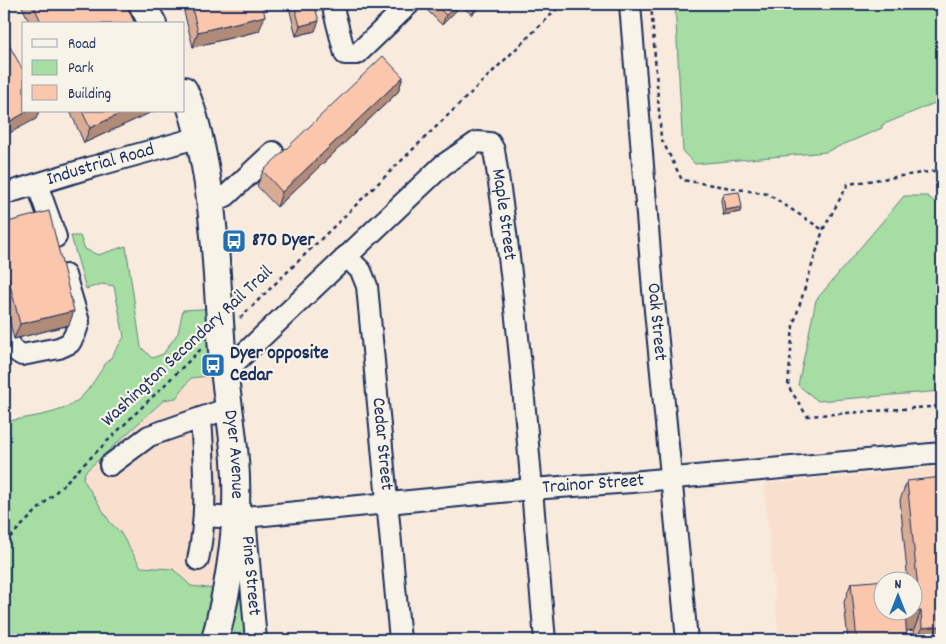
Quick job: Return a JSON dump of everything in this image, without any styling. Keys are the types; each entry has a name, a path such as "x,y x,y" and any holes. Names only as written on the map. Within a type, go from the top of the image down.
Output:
{"main road":[{"path":"142,4 152,22"},
{"name":"Dyer Avenue","path":"185,93 200,137 211,204 221,333 240,518 214,640"}],"street":[{"path":"332,4 345,54 357,54 409,4"},
{"name":"Oak Street","path":"630,4 653,290 687,640"},
{"name":"Industrial Road","path":"4,194 200,137"},
{"name":"Maple Street","path":"225,372 442,165 477,142 490,143 494,150 503,210 528,444 544,640"},
{"path":"211,204 226,196 273,152"},
{"path":"4,324 11,348 22,356 59,348 70,343 79,322 68,290 55,234 37,184"},
{"name":"Cedar Street","path":"346,256 361,271 367,286 400,640"},
{"path":"110,466 149,436 229,408"},
{"path":"198,560 203,538 206,483 201,418"},
{"name":"Trainor Street","path":"204,516 240,518 532,489 942,453"},
{"name":"Pine Street","path":"240,518 256,640"}],"path":[{"name":"Washington Secondary Rail Trail","path":"4,543 200,350 248,311 562,4"},
{"path":"651,4 661,138 682,180 768,194 823,230"},
{"path":"942,175 935,171 848,184 823,230 793,326 788,386 807,416 942,406"}],"shaded area":[{"path":"224,374 224,590 191,586 173,570 138,566 83,479 85,472 165,400 176,398 191,378"},
{"path":"942,467 942,640 779,640 764,484"}],"green space":[{"path":"675,4 936,4 942,22 942,100 882,125 882,128 826,152 695,164 683,152"},
{"path":"904,196 927,196 942,207 942,391 818,401 798,385 816,300"},
{"path":"71,236 80,236 85,249 98,255 126,246 141,347 152,358 163,354 178,333 183,310 218,308 224,374 191,378 176,398 164,400 85,472 83,479 110,522 120,532 141,567 173,569 191,586 224,590 235,523 257,640 4,640 4,422 43,415 71,405 83,396 91,386 124,337 114,286 102,284 86,289"}],"building":[{"path":"33,4 126,4 134,22 41,22"},
{"path":"191,4 262,4 265,16 198,32"},
{"path":"294,4 314,4 319,21 300,26"},
{"path":"434,4 457,4 446,15"},
{"path":"4,36 22,68 22,112 26,112 4,125"},
{"path":"383,56 403,77 282,192 263,171"},
{"path":"82,112 124,112 90,128"},
{"path":"739,192 742,207 725,210 723,194"},
{"path":"49,211 74,311 20,324 4,261 4,223"},
{"path":"942,477 942,626 922,628 922,622 924,622 924,572 916,572 907,481"},
{"path":"874,581 874,622 906,622 907,640 857,640 851,583"}],"place":[{"name":"870 Dyer","path":"234,241"},
{"name":"Dyer opposite Cedar","path":"213,365"}]}
